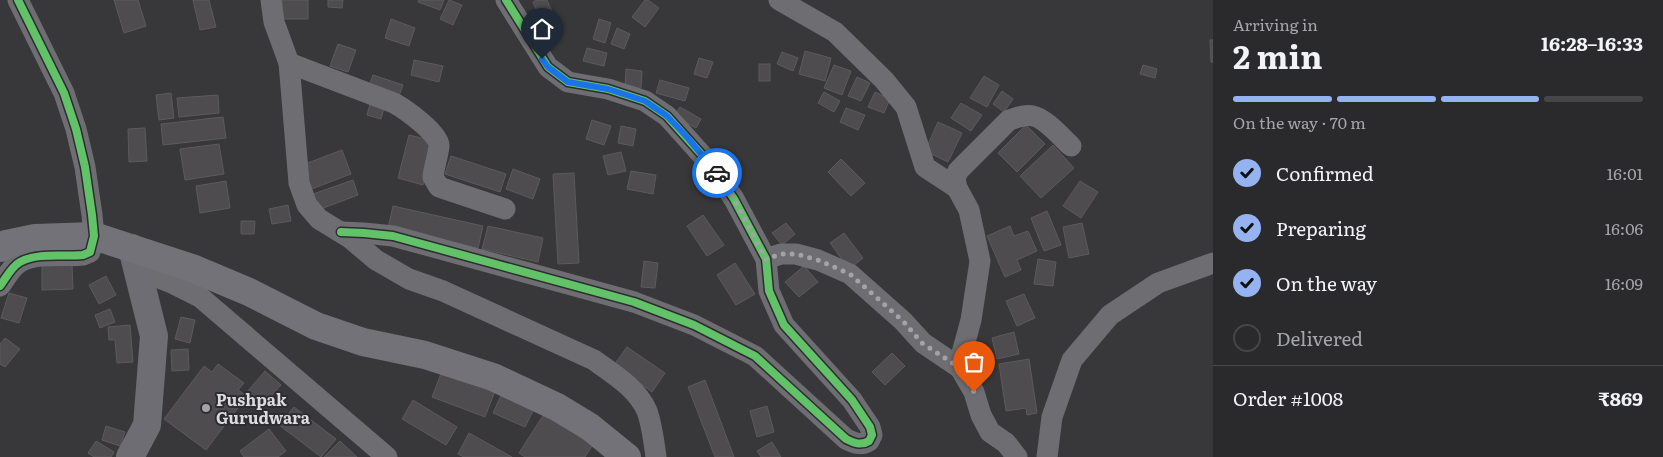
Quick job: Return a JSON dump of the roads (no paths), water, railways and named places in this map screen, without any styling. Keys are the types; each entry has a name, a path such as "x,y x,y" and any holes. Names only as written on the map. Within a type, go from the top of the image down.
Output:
{"highway":[{"path":"0,248 6,244 35,238 94,236 134,259 192,268 249,292 316,326 364,342 425,355 492,377 557,406 590,427 627,457"}],"main road":[{"path":"130,457 147,426 154,336 134,259"}],"street":[{"path":"0,286 10,271 21,262 35,258 83,255 90,252 94,236 86,166 76,129 64,93 18,0"},
{"path":"271,0 274,22 289,64 299,183 307,205 319,219 350,238 376,260 409,279 443,291 519,325 594,360 614,374 634,392 646,410 656,457"},
{"path":"340,232 364,232 393,236 634,302 694,325 755,356 846,439 854,443 869,441 872,431 852,400 784,325 769,291 766,259 734,199 711,165 667,116 645,101 608,89 568,82 548,67 506,0"},
{"path":"780,0 835,32 884,80 906,106 925,166 957,188"},
{"path":"289,64 394,102 409,112 437,137 439,144 433,178 439,187 505,209"},
{"path":"960,368 971,320 980,261 969,210 957,188 956,179 958,171 1009,120 1020,117 1032,116 1041,119 1071,146"},
{"path":"766,259 781,254 796,254 818,260 850,274 903,321 922,343 960,368 974,392 981,415 990,432 1006,443 1017,457"},
{"path":"134,259 172,283 200,297 387,457"},
{"path":"1047,457 1052,417 1072,360 1110,315 1158,282 1213,263"}],"place":[{"name":"Pushpak Gurudwara","path":"206,408"}]}
